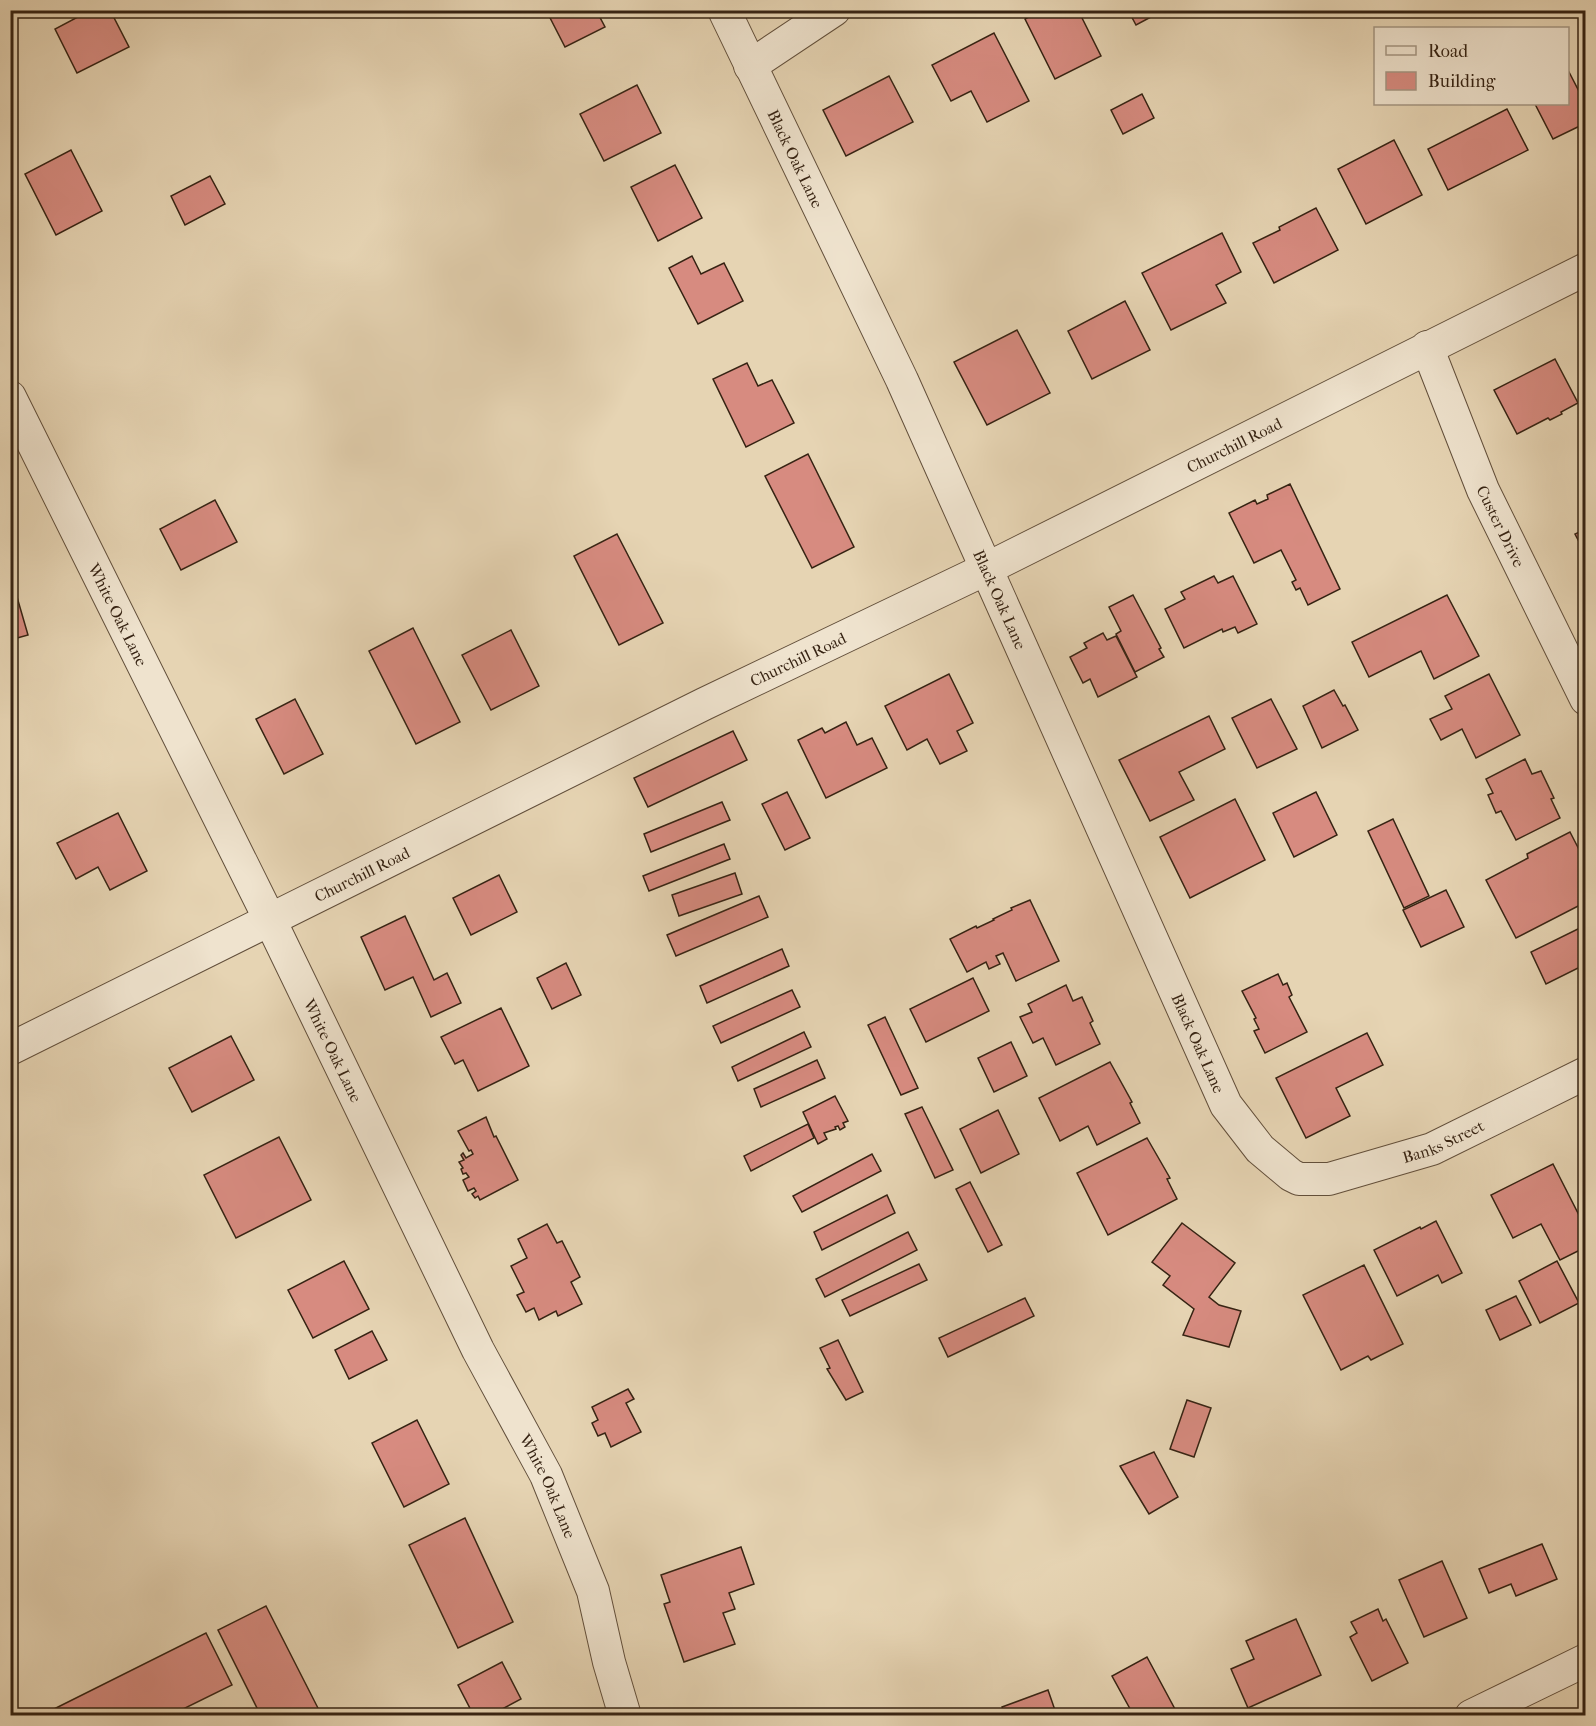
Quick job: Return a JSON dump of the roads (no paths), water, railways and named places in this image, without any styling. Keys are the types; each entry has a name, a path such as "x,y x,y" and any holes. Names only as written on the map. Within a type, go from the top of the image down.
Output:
{"street":[{"name":"Black Oak Lane","path":"724,10 902,380 1226,1105 1260,1149 1291,1175"},
{"path":"750,66 834,10"},
{"name":"Churchill Road","path":"10,1049 704,704 986,569 1586,269"},
{"name":"Custer Drive","path":"1428,347 1483,490 1586,699"},
{"name":"White Oak Lane","path":"10,397 270,920 478,1350 546,1475 593,1591 609,1662 625,1716"},
{"name":"Banks Street","path":"1291,1175 1299,1179 1329,1179 1432,1149 1586,1073"},
{"path":"1471,1716 1586,1660"}]}
